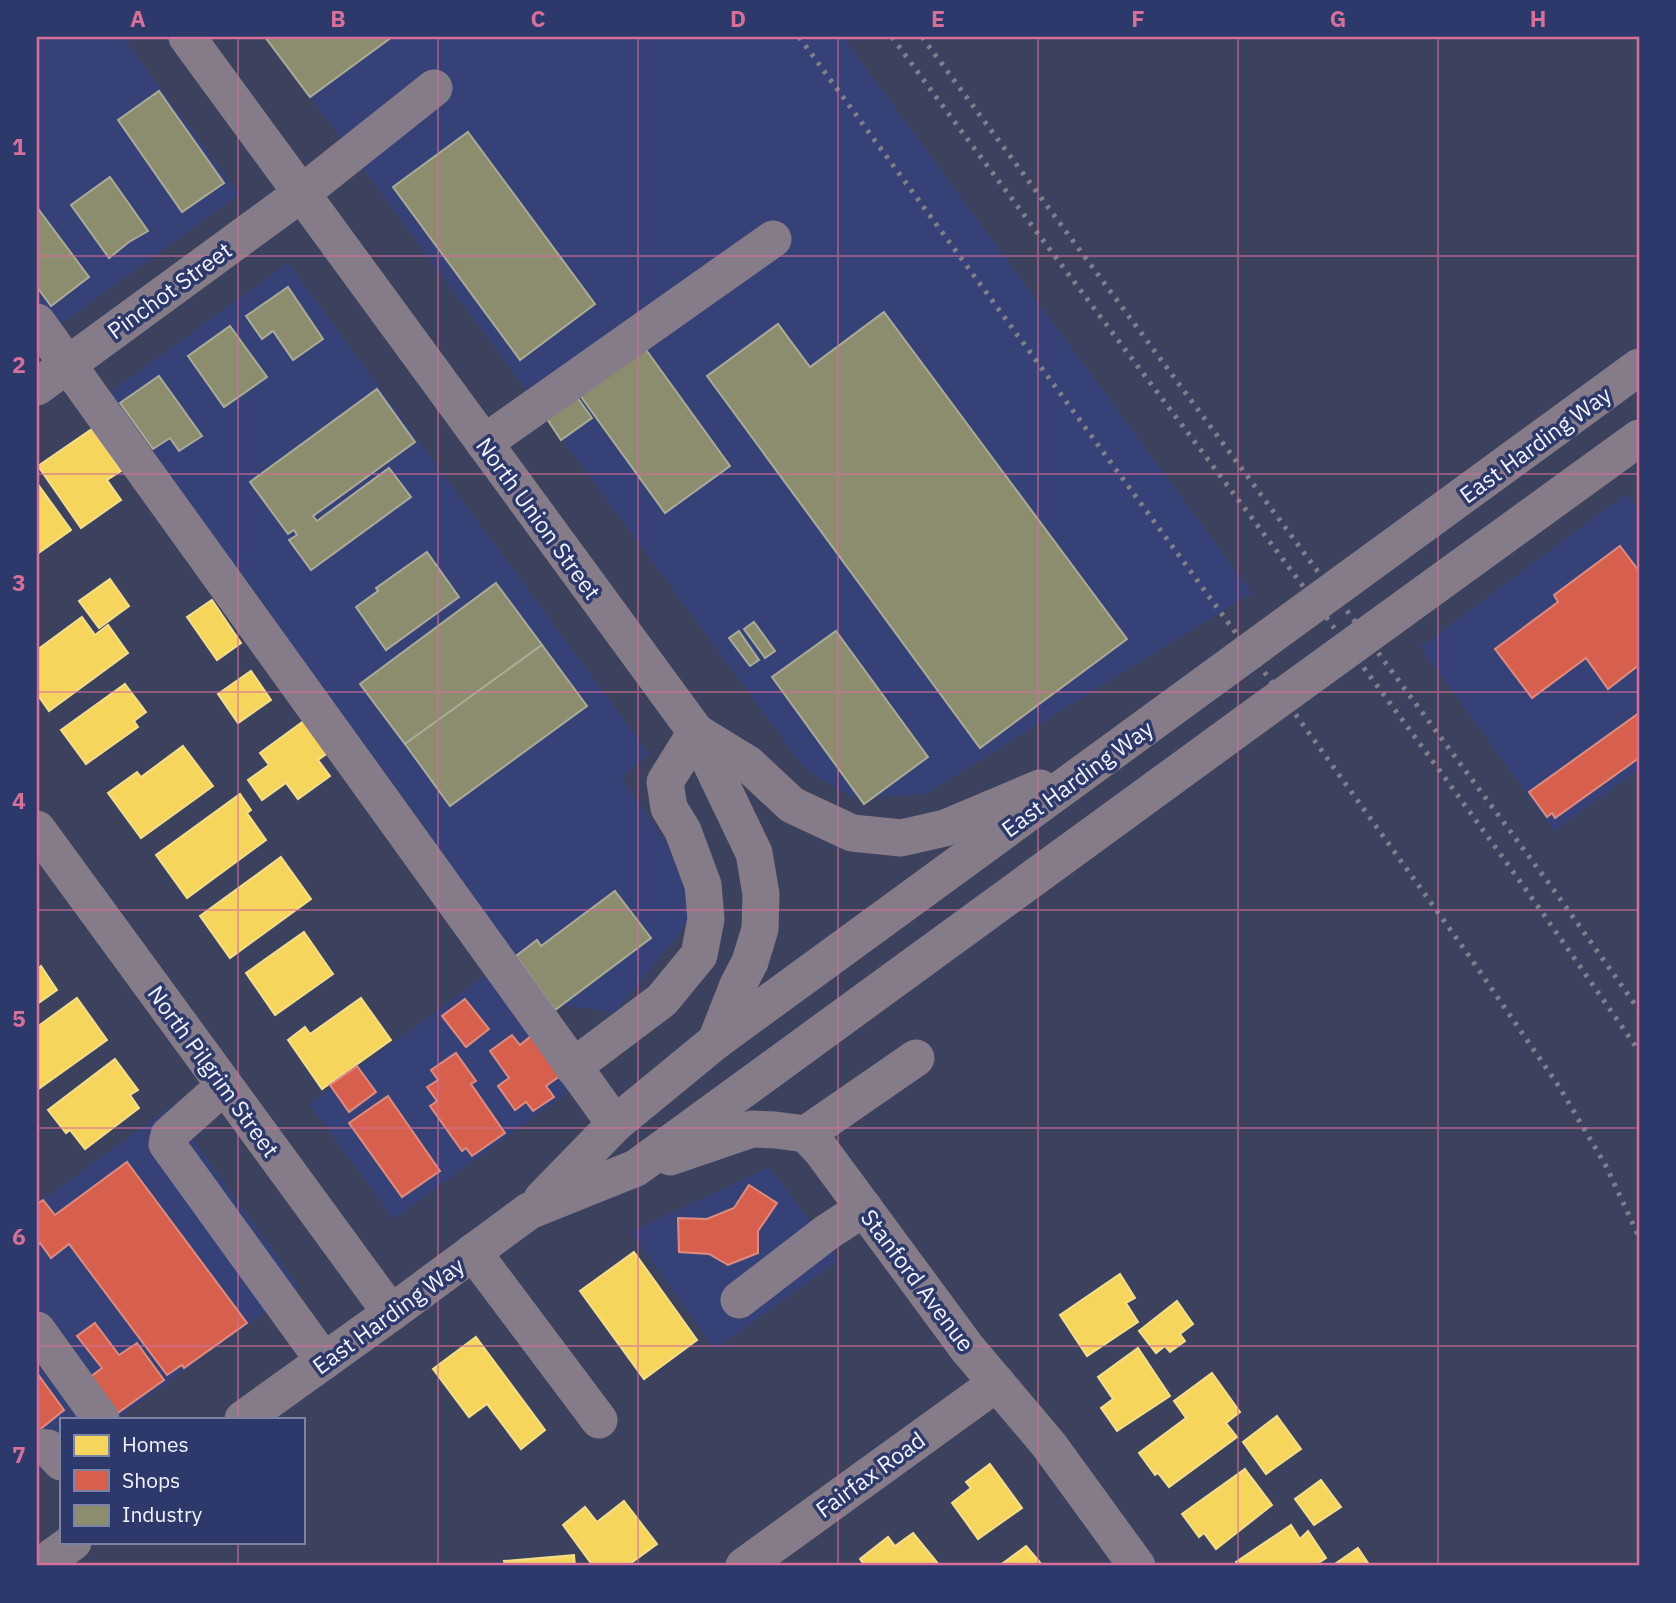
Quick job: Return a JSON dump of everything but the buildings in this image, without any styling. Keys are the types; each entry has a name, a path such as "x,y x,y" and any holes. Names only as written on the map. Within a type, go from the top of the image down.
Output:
{"street":[{"name":"North Union Street","path":"187,37 696,733 754,853 761,894 757,940 716,1041"},
{"name":"Pinchot Street","path":"37,387 302,193 434,88"},
{"path":"484,443 773,239"},
{"path":"37,322 615,1124"},
{"name":"East Harding Way","path":"244,1418 532,1209 615,1124 716,1041 1639,367"},
{"name":"East Harding Way","path":"532,1209 636,1168 1639,438"},
{"path":"573,1067 662,1000 699,954 706,919 703,885 683,831 669,808 664,782 696,733 748,764 792,805 852,833 901,838 945,828 1094,766"},
{"name":"North Pilgrim Street","path":"37,830 391,1314"},
{"path":"636,1168 752,1129 806,1134 916,1058"},
{"path":"224,1086 169,1135 167,1144 324,1361"},
{"name":"Stanford Avenue","path":"806,1134 821,1150 967,1348 1049,1445 1137,1566"},
{"path":"739,1300 826,1233 864,1208"},
{"path":"473,1252 599,1420"},
{"path":"37,1329 100,1418"},
{"name":"Fairfax Road","path":"744,1566 997,1382"},
{"path":"37,1447 48,1448 60,1461"},
{"path":"40,1566 70,1544"}],"shaded area":[{"path":"37,37 123,37 239,194 52,331 37,310"},
{"path":"266,37 843,37 1252,593 924,795 852,797 805,769"},
{"path":"288,263 649,754 621,778 681,864 689,921 616,1012 546,1004 102,398"},
{"path":"1626,494 1639,510 1639,770 1554,831 1420,647"},
{"path":"494,969 579,1084 394,1219 309,1104"},
{"path":"170,1107 299,1287 116,1418 37,1314 37,1204"},
{"path":"769,1167 839,1260 715,1349 631,1232"},
{"path":"37,1346 89,1418 60,1418 60,1459 37,1474"}],"railway":[{"path":"799,37 1465,950 1560,1088 1606,1166 1639,1237"},
{"path":"892,37 1442,774 1639,1051"},
{"path":"922,37 1556,893 1639,1010"}]}
